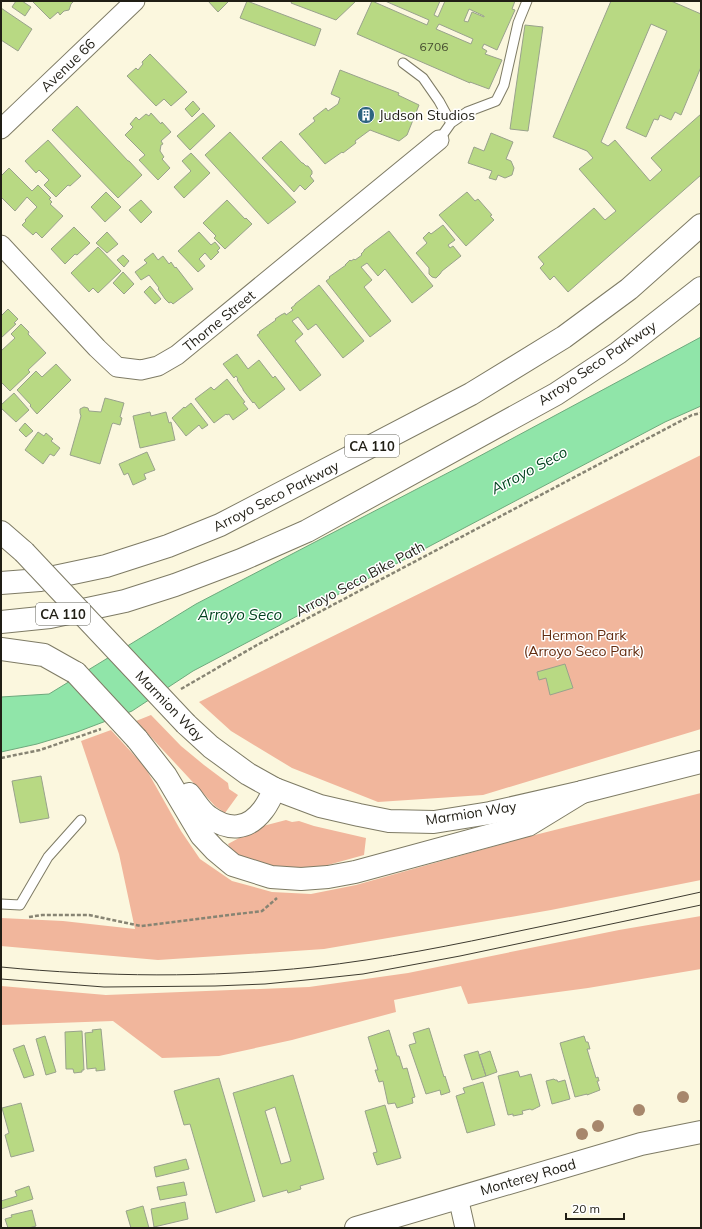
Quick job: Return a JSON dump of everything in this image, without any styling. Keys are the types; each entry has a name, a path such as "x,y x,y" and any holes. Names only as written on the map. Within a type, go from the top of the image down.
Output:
{"main road":[{"name":"Arroyo Seco Parkway","path":"1,584 40,580 106,566 168,546 220,526 471,394 564,337 629,289 701,225"},
{"name":"Arroyo Seco Parkway","path":"1,622 50,617 125,601 175,585 241,560 307,531 556,394 618,353 701,288"},
{"name":"Marmion Way","path":"1,532 24,552 186,724 211,747 248,774 275,788 320,806 389,820 434,822 490,812 582,792 701,762"},
{"path":"1,649 44,655 76,673 137,739 166,776 201,835 215,850 233,865 271,877 301,879 328,877 355,872 528,825 582,792"},
{"path":"166,776 188,794 208,817 222,824 236,827 244,826 252,821 263,810 275,788"},
{"name":"Monterey Road","path":"356,1228 640,1144 701,1132"}],"street":[{"name":"Avenue 66","path":"1,129 135,1"},
{"name":"Thorne Street","path":"1,245 92,342 117,366 141,370 158,366 177,355 439,140"},
{"path":"458,1197 465,1228"}],"lane":[{"path":"439,140 451,123 467,112 496,101 504,85 518,23 527,1"},
{"path":"403,63 423,78 439,101 451,123"},
{"path":"1,904 20,906 48,857 81,820"}],"path":[{"name":"Arroyo Seco Bike Path","path":"179,691 257,645 685,419 701,413"},
{"path":"1,758 40,750 107,727"},
{"path":"28,917 42,915 89,915 141,926 262,911 301,879"}],"green space":[{"name":"Hermon Park (Arroyo Seco Park)","path":"701,455 701,729 483,795 378,802 292,768 231,731 199,702"},
{"path":"151,715 181,746 228,783 229,789 238,795 225,813 215,806 136,721"},
{"path":"111,730 145,767 181,831 200,859 232,881 272,892 311,894 356,885 527,837 701,793 701,880 551,910 324,949 158,960 1,946 1,918 63,921 135,929 119,854 81,741"},
{"path":"286,820 292,822 299,821 366,838 364,855 317,868 266,868 232,852 228,844 251,834 263,826"},
{"path":"701,916 701,969 588,988 468,1004 461,986 394,1000 396,1012 292,1040 219,1056 162,1058 113,1021 1,1025 1,986 106,995 309,987 408,973 619,930"}],"water":[{"name":"Arroyo Seco","path":"701,337 701,406 665,422 193,671 132,711 77,732 37,744 1,752 1,697 49,694 196,604 463,465"}],"building":[{"path":"16,1 22,1 31,7 25,16 12,7"},
{"path":"32,1 74,1 69,10 64,11 60,15 58,12 50,19"},
{"path":"208,1 229,1 218,12"},
{"path":"247,1 321,29 315,46 240,18"},
{"path":"292,1 356,1 336,20 291,3"},
{"path":"372,1 427,25 429,20 385,1 440,1 434,15 438,17 445,1 515,1 512,9 515,10 497,50 484,44 482,48 487,51 485,54 502,60 489,89 470,83 357,34","holes":["469,9 484,16 484,17 472,12 468,22 464,21","439,24 473,39 471,44 436,29"]},
{"path":"611,1 671,1 701,14 701,67 681,115 675,112 671,120 660,115 658,120 654,119 646,137 626,128 667,31 651,24 601,142 608,146 615,140 650,181 662,170 651,158 701,114 701,175 568,292 554,276 550,280 540,268 544,264 538,257 594,208 605,220 616,211 579,169 593,158 587,151 553,137"},
{"path":"1,8 32,29 18,51 1,40"},
{"path":"525,25 543,27 528,131 510,129"},
{"path":"150,54 187,92 171,106 164,99 156,106 127,76 136,68 138,70 143,64 142,62"},
{"name":"Judson Studios","path":"340,70 399,93 398,95 419,105 407,135 399,141 370,130 355,141 356,143 343,153 342,152 325,164 299,134 315,121 313,118 326,108 328,111 338,104 340,98 331,94"},
{"path":"193,101 200,109 192,117 185,109"},
{"path":"77,106 142,175 118,198 52,130"},
{"path":"151,113 171,132 161,141 163,144 161,145 160,151 164,157 162,159 170,168 158,180 139,160 145,155 125,135 133,127 130,124 136,117 139,120 146,114 149,116"},
{"path":"203,113 215,126 190,150 177,136"},
{"path":"230,132 296,202 268,224 205,155"},
{"path":"491,133 513,142 506,159 511,161 514,168 512,175 505,178 498,175 496,180 489,178 492,171 468,163 474,147 484,151"},
{"path":"48,140 81,176 70,186 68,185 56,197 44,185 49,180 39,170 36,173 25,161"},
{"path":"281,141 302,163 308,166 312,171 310,176 314,181 305,190 300,185 294,192 262,158"},
{"path":"191,153 210,173 184,198 174,187 191,171 182,161"},
{"path":"9,168 32,191 38,185 51,198 49,199 52,202 50,204 63,216 42,238 36,232 33,235 22,225 37,207 27,197 15,211 1,197 1,176"},
{"path":"106,192 121,207 105,222 91,207"},
{"path":"467,192 475,201 478,199 492,215 490,216 494,220 466,246 439,215"},
{"path":"141,200 152,212 141,223 129,210"},
{"path":"227,200 245,219 246,218 252,224 225,249 214,238 216,236 203,223"},
{"path":"443,225 455,240 448,245 450,248 453,246 461,256 442,271 436,278 429,274 429,268 416,253 427,243 423,238 429,232 431,234"},
{"path":"74,227 90,243 77,255 75,254 65,264 51,249"},
{"path":"389,231 433,286 412,303 385,269 378,276 367,263 361,267 372,280 364,287 391,321 370,337 326,281 350,260 355,260 362,255 361,254 364,250"},
{"path":"107,232 118,244 107,253 96,243"},
{"path":"199,232 211,245 215,242 220,248 217,251 219,252 211,260 205,253 199,259 205,266 198,272 178,251"},
{"path":"98,247 121,271 98,293 93,288 89,292 71,273"},
{"path":"153,253 158,260 163,256 169,264 171,262 193,289 173,304 171,302 169,303 165,299 149,275 141,280 135,272 147,263 144,260"},
{"path":"123,255 129,261 124,267 117,260"},
{"path":"123,272 134,284 124,294 113,283"},
{"path":"319,285 364,341 343,358 316,324 308,330 298,317 292,321 303,334 295,341 321,375 300,391 257,335 276,320 275,319 285,313 286,315 293,310 291,308 295,304"},
{"path":"150,286 161,299 155,304 144,292"},
{"path":"8,309 18,319 14,323 16,324 1,338 1,316"},
{"path":"21,324 29,332 28,334 46,353 28,370 30,372 10,391 1,382 1,351 15,338 11,334"},
{"path":"237,354 248,369 259,360 273,378 275,376 285,389 259,409 243,390 236,376 234,378 223,364"},
{"path":"56,364 71,380 37,414 17,390 36,371 42,377"},
{"path":"227,379 245,402 243,403 248,409 233,420 229,414 226,414 214,423 195,399 211,387 214,390"},
{"path":"14,393 29,410 16,422 1,408 1,405"},
{"path":"105,398 124,403 120,417 122,418 120,425 112,424 100,464 70,455 81,416 80,409 84,407 88,408 89,411 101,412"},
{"path":"191,403 208,425 202,429 199,425 186,436 172,418"},
{"path":"150,412 151,416 166,412 169,423 171,422 175,440 140,448 133,416"},
{"path":"25,423 33,431 26,437 19,430"},
{"path":"38,432 44,436 46,433 53,439 51,441 60,448 54,456 50,454 43,464 25,450"},
{"path":"147,452 155,470 144,474 146,479 133,485 128,473 124,475 119,464"},
{"path":"565,664 573,688 550,695 546,678 539,680 537,672"},
{"path":"41,776 49,818 20,823 12,781"},
{"path":"429,1028 450,1092 441,1095 440,1090 426,1094 409,1045 416,1043 413,1033"},
{"path":"101,1029 105,1070 96,1071 96,1068 87,1069 85,1033 93,1032 92,1030"},
{"path":"389,1030 397,1056 399,1056 403,1069 407,1068 415,1097 412,1098 413,1103 397,1108 395,1103 388,1104 383,1081 379,1082 375,1070 378,1070 368,1037"},
{"path":"82,1031 84,1070 82,1070 82,1072 74,1073 73,1069 66,1069 65,1032"},
{"path":"45,1036 56,1072 46,1075 36,1039"},
{"path":"584,1036 586,1042 588,1042 590,1049 587,1049 596,1078 598,1077 599,1081 597,1081 600,1090 587,1095 575,1097 560,1043"},
{"path":"24,1045 34,1075 24,1078 13,1049"},
{"path":"478,1051 486,1076 472,1080 464,1055"},
{"path":"490,1051 497,1072 486,1076 479,1055"},
{"path":"518,1071 520,1077 531,1074 540,1106 532,1110 522,1111 523,1114 513,1116 513,1114 508,1115 498,1076"},
{"path":"293,1075 324,1179 300,1186 301,1189 288,1193 287,1190 263,1197 233,1093","holes":["275,1107 291,1161 281,1164 265,1111"]},
{"path":"219,1078 255,1201 216,1213 190,1124 184,1125 174,1091"},
{"path":"554,1079 558,1082 565,1080 570,1099 552,1104 546,1081"},
{"path":"483,1082 495,1125 467,1133 456,1096 465,1093 463,1088"},
{"path":"21,1103 34,1151 11,1157 5,1135 9,1133 2,1108"},
{"path":"385,1105 401,1158 377,1165 373,1153 377,1152 365,1111"},
{"path":"186,1159 189,1169 156,1177 154,1167"},
{"path":"184,1182 187,1195 160,1200 157,1187"},
{"path":"29,1186 33,1199 1,1209 1,1201 17,1196 15,1191"},
{"path":"185,1202 188,1219 154,1227 151,1209"},
{"path":"143,1206 149,1228 131,1228 126,1211"},
{"path":"32,1210 36,1226 29,1228 8,1228 5,1219 12,1217 11,1215"}],"tram line":[{"path":"1,967 79,973 157,975 235,973 313,967 393,956 445,946 701,892"},
{"path":"1,979 104,987 215,986 265,984 316,979 363,974 460,956 701,905"}],"place":[{"name":"Judson Studios","path":"366,115"}]}
